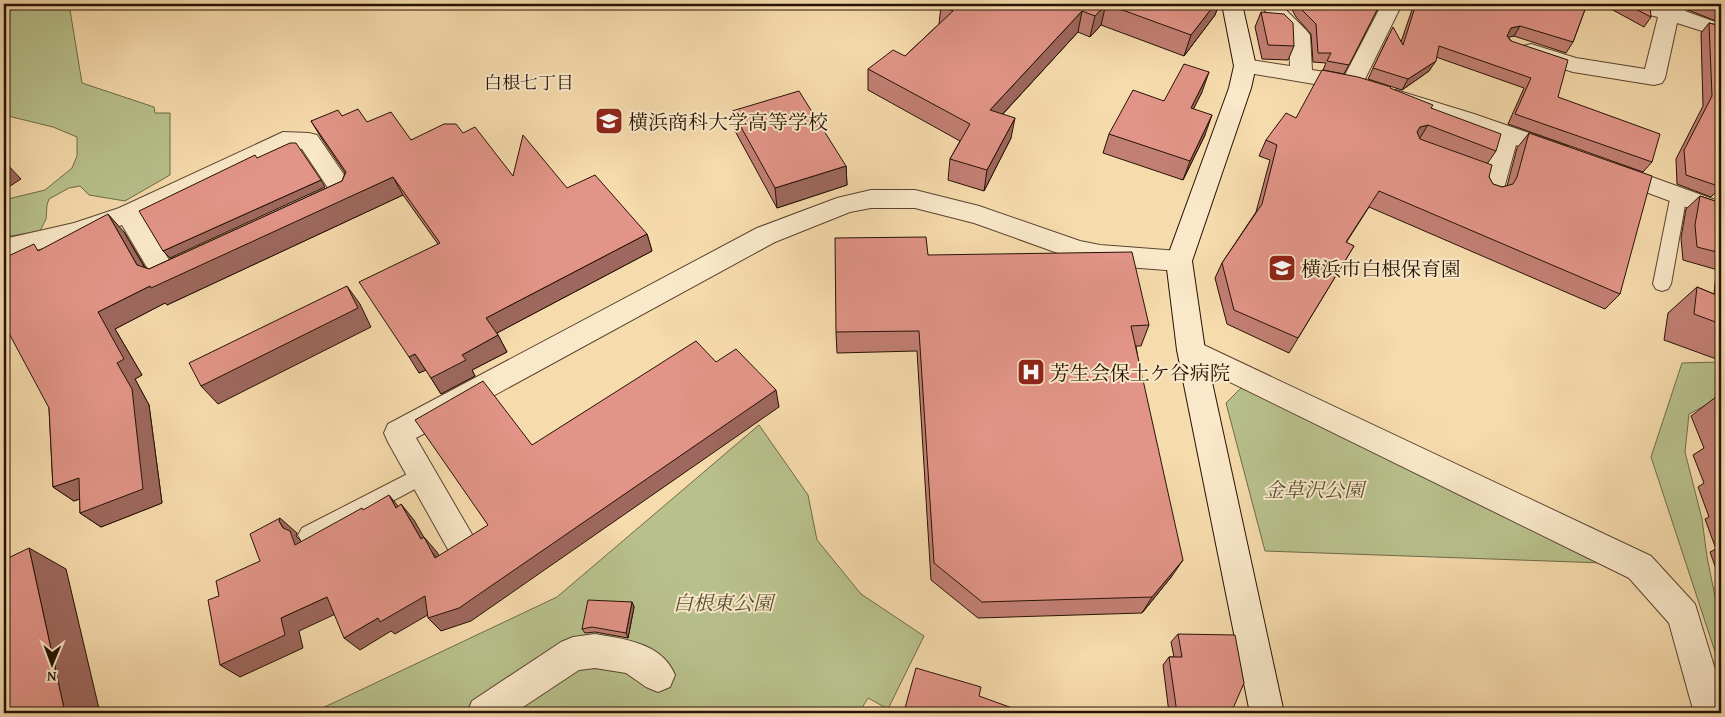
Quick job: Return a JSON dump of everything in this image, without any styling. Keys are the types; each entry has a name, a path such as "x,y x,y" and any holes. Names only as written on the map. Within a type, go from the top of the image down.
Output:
{"street":[{"path":"1232,4 1245,66 1240,88 1179,261 1191,350 1267,713"},
{"path":"1269,4 1299,35 1302,76"},
{"path":"1368,88 1392,4"},
{"path":"1627,4 1676,8 1721,31"},
{"path":"1513,45 1573,65 1654,78 1676,8"},
{"path":"1245,66 1368,88 1589,162 1721,211"},
{"path":"1488,181 1508,134"},
{"path":"4,248 76,232 128,214 283,140 309,141 343,192 298,212"},
{"path":"461,543 398,433 766,235 846,204 872,198 915,199 979,215 1077,250 1100,255 1179,261"},
{"path":"128,214 164,274 209,254"},
{"path":"1191,350 1640,567 1683,615 1711,713"},
{"path":"484,713 573,654 596,651 633,657 658,675"}],"lane":[{"path":"1662,284 1679,194"},
{"path":"309,535 422,475"}],"green space":[{"path":"4,4 69,4 82,83 154,107 155,113 170,113 170,175 125,201 89,195 80,186 69,188 49,199 46,219 40,231 4,237 4,200 45,190 72,168 77,156 77,137 53,127 4,115"},
{"path":"1721,362 1721,397 1689,414 1685,452 1702,519 1707,557 1721,626 1721,670 1651,457 1682,363"},
{"name":"金草沢公園","path":"1245,384 1604,563 1265,551 1226,403"},
{"name":"白根東公園","path":"759,425 808,495 817,540 861,594 924,636 888,709 868,698 859,713 312,713 557,597"}],"building":[{"path":"943,4 1106,4 1095,16 1082,11 990,110 1015,118 987,170 950,159 970,124 868,69 893,50 905,56 953,11 941,6"},
{"path":"1106,4 1215,4 1191,35"},
{"path":"1298,4 1380,4 1349,65 1327,61 1331,53 1318,53 1316,24"},
{"path":"1416,4 1587,4 1573,42 1520,26 1511,28 1507,36 1511,41 1568,60 1558,97 1660,134 1652,162 1515,114 1531,78 1439,46 1436,61 1408,79 1373,68 1393,27 1403,45"},
{"path":"1626,4 1650,6 1651,17"},
{"path":"1704,4 1721,4 1721,10"},
{"path":"1261,12 1284,14 1293,23 1294,46 1268,45"},
{"path":"1709,23 1721,26 1721,187 1686,175 1684,150 1712,96"},
{"path":"1184,64 1209,72 1191,108 1212,115 1190,161 1109,134 1133,90 1164,101"},
{"path":"1322,70 1358,77 1391,87 1433,105 1431,108 1501,134 1496,151 1428,125 1420,127 1417,132 1420,139 1492,165 1489,177 1493,184 1502,187 1513,184 1517,177 1529,133 1652,176 1620,294 1379,191 1346,242 1354,246 1298,338 1234,310 1222,263 1262,204 1277,145 1266,140 1286,113 1296,118"},
{"path":"799,91 846,166 775,188 732,111"},
{"path":"358,109 367,122 391,112 411,140 444,124 456,124 463,133 475,127 513,176 523,135 567,188 595,175 647,234 486,318 498,335 462,355 466,360 431,378 415,354 409,357 359,282 440,243 393,177 151,288 150,286 98,312 124,359 117,363 132,389 143,489 80,513 79,478 53,487 49,408 4,324 4,258 34,244 38,251 108,214 137,265 149,269 342,181 346,172 311,121 338,110 342,116"},
{"path":"290,143 296,143 321,180 163,251 139,211 255,155 257,158"},
{"path":"1700,196 1721,203 1721,253 1697,247 1695,225"},
{"path":"926,237 928,255 1132,252 1149,325 1131,326 1183,560 1152,597 982,602 934,563 919,331 836,332 835,238"},
{"path":"347,286 358,308 201,386 189,363"},
{"path":"1697,287 1721,297 1721,324 1694,314"},
{"path":"696,341 716,362 736,349 776,390 459,608 428,618 425,596 380,622 378,618 344,638 327,597 281,618 285,635 220,665 208,600 219,596 216,581 260,561 250,534 280,518 279,521 283,528 290,531 295,545 389,495 396,508 401,504 421,539 424,537 435,558 488,525 415,420 483,381 532,445"},
{"path":"29,548 65,713 4,713 4,560"},
{"path":"588,600 632,602 626,633 592,627 582,629"},
{"path":"1178,634 1235,635 1244,683 1231,713 1177,713 1169,657 1182,657"},
{"path":"916,668 981,687 979,696 1026,713 904,712"}],"place":[{"name":"横浜商科大学高等学校","path":"609,121"},
{"name":"横浜市白根保育園","path":"1282,268"},
{"name":"芳生会保土ケ谷病院","path":"1031,372"}],"district":[{"name":"白根七丁目","path":"529,82"}]}
